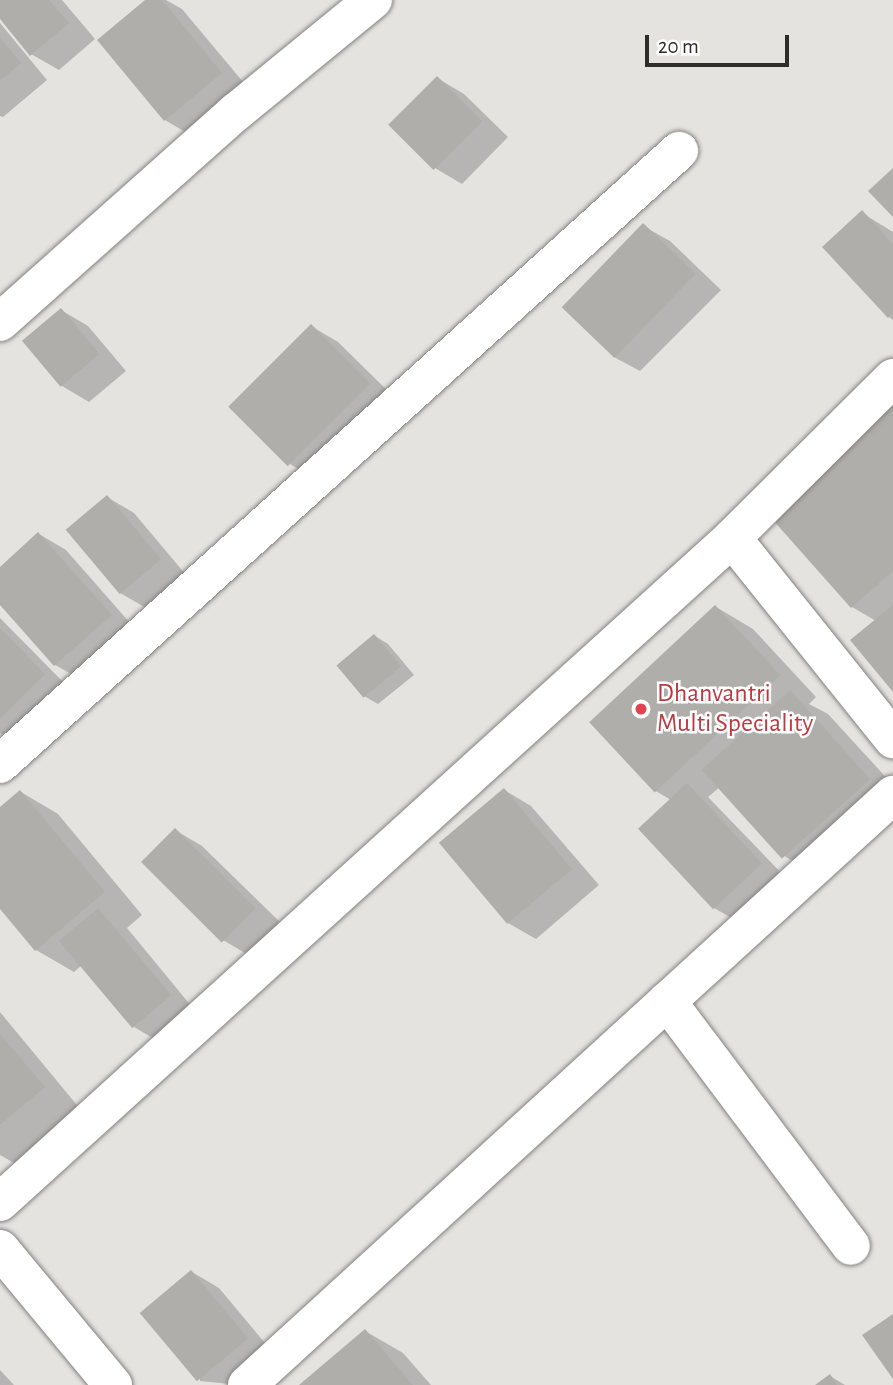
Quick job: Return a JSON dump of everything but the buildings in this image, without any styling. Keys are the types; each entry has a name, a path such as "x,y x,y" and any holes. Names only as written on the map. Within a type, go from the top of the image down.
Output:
{"street":[{"path":"0,323 236,112 373,0"},
{"path":"0,764 679,151"},
{"path":"0,1202 732,538 893,378"},
{"path":"732,538 893,739"},
{"path":"247,1385 893,795"},
{"path":"667,1001 851,1246"},
{"path":"0,1249 113,1385"}],"place":[{"name":"Dhanvantri Multi Speciality","path":"641,709"}]}
